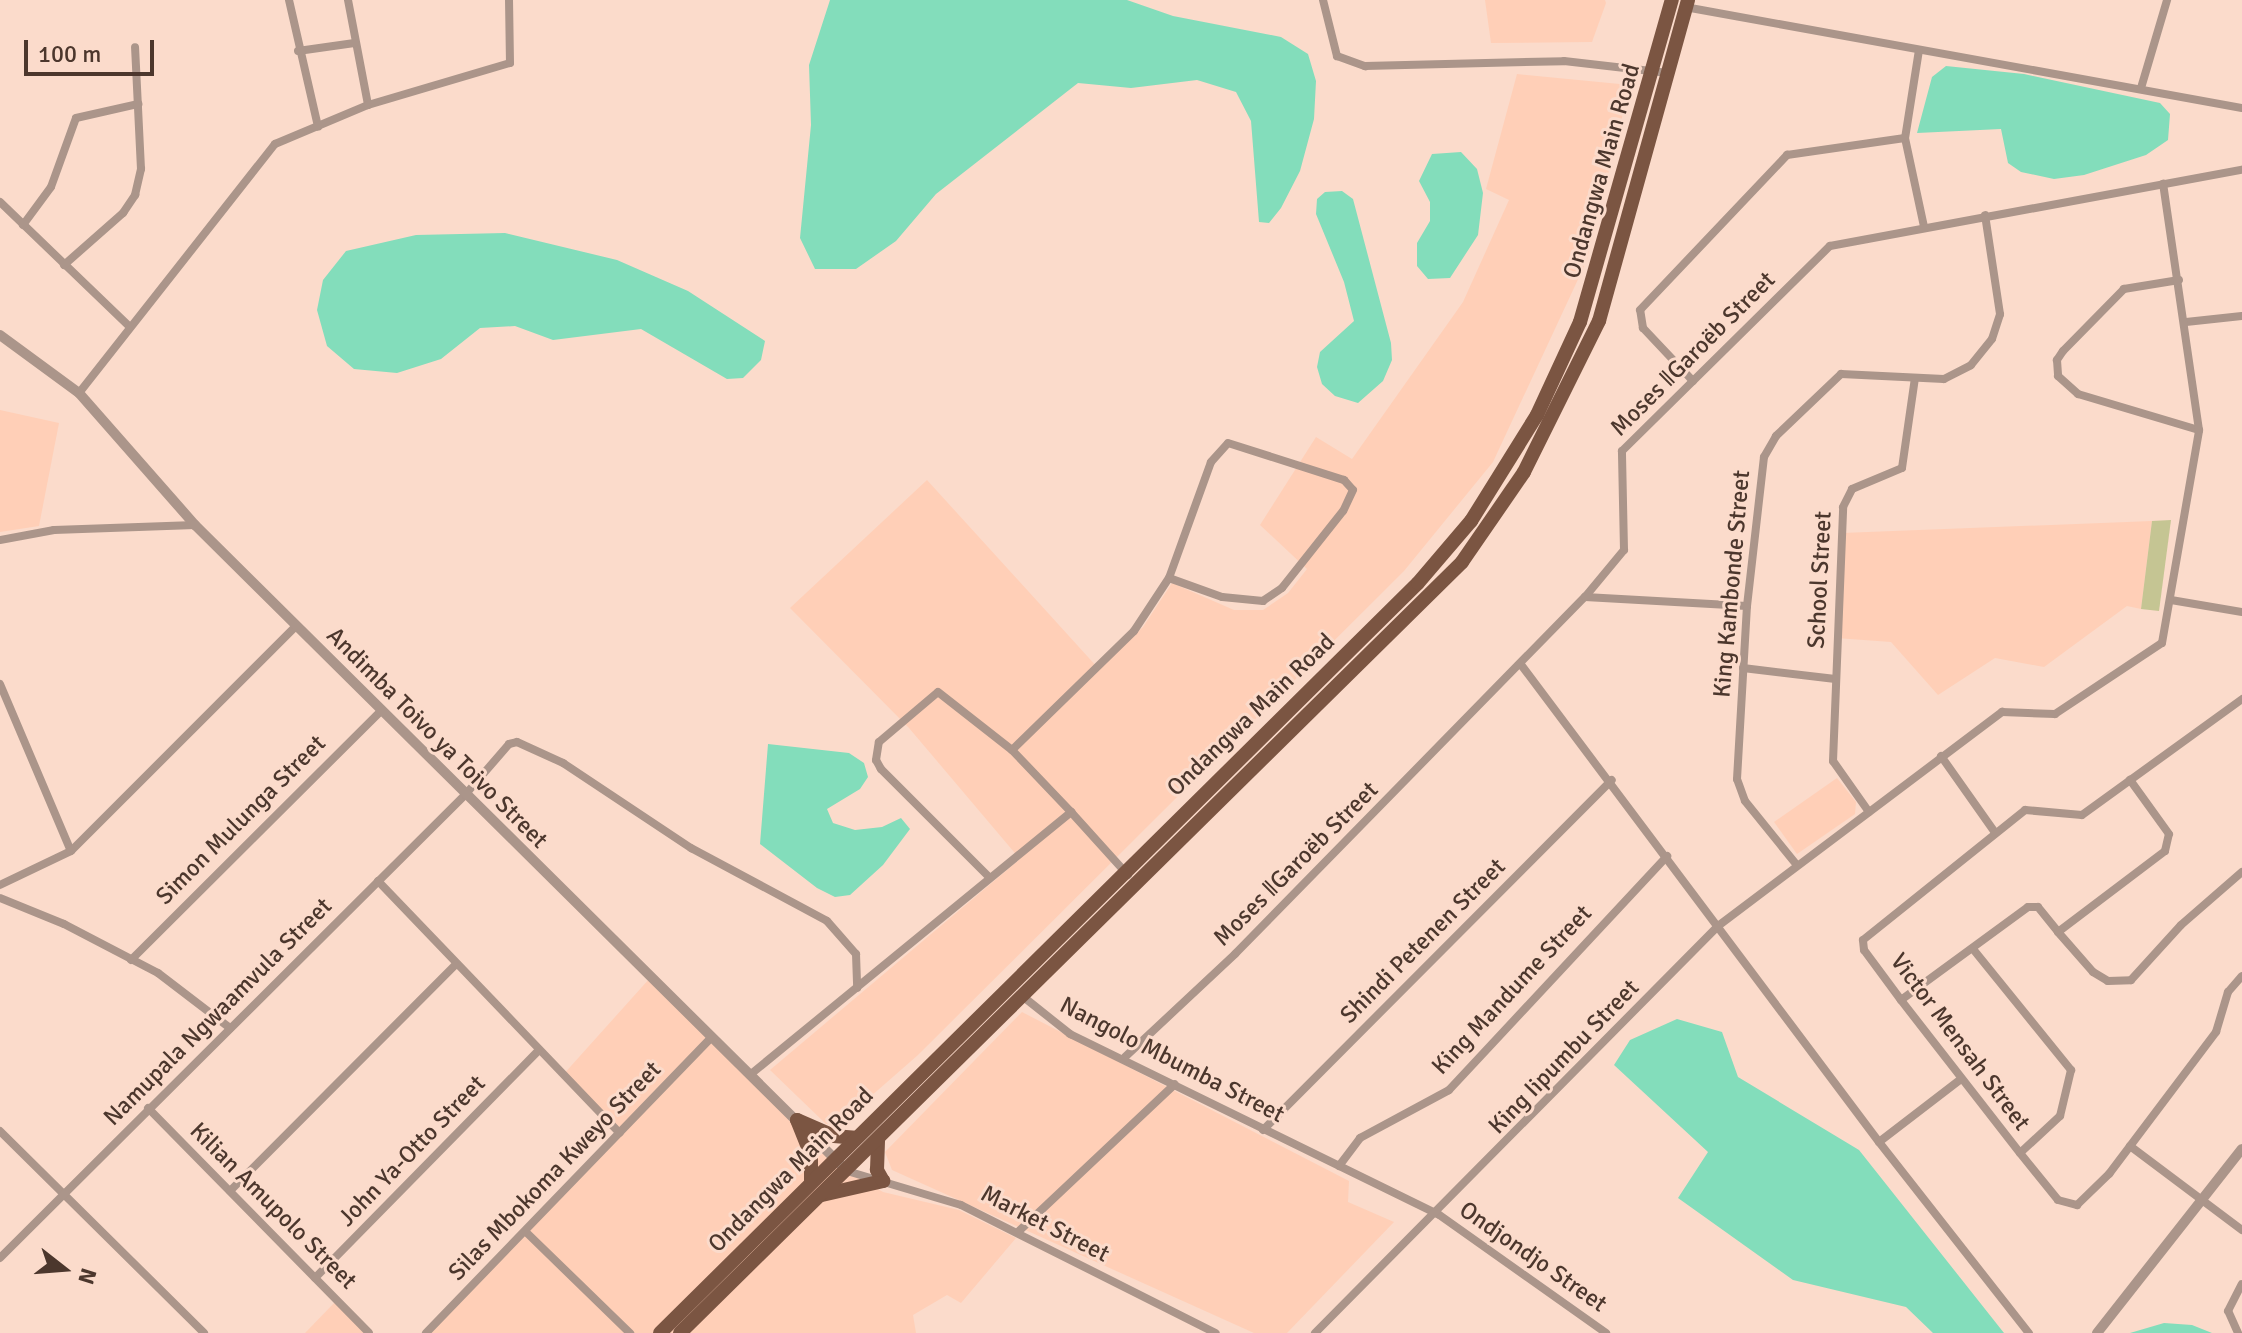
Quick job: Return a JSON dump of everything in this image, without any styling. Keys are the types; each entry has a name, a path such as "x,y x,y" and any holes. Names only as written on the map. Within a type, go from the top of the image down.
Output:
{"main road":[{"name":"Ondangwa Main Road","path":"681,1328 811,1182 1124,869 1418,583 1471,521 1537,415 1580,322 1682,2"},
{"name":"Ondangwa Main Road","path":"660,1333 681,1328 847,1171 1134,882 1429,599 1484,532 1554,419 1599,321 1660,73"},
{"path":"1471,521 1484,532"},
{"path":"797,1120 834,1136 855,1138"},
{"path":"797,1120 811,1154 811,1182"},
{"path":"821,1195 883,1181 877,1170 878,1139"}],"street":[{"path":"289,0 298,51 318,127"},
{"path":"348,0 368,105"},
{"path":"79,393 128,325 275,144 293,132 318,127 368,105 510,63 509,0"},
{"path":"1323,0 1337,56 1365,66 1564,61 1660,73"},
{"path":"2141,88 2167,0"},
{"path":"1682,2 1919,50 2242,108"},
{"path":"298,51 354,43"},
{"path":"64,265 123,213 135,195 141,169 135,47"},
{"path":"1919,50 1905,138 1924,227"},
{"path":"23,225 51,187 76,118 138,104"},
{"path":"1693,381 1640,324 1640,310 1787,155 1905,138"},
{"name":"Moses ǁGaroëb Street","path":"1125,1057 1522,666 1585,597 1624,550 1622,451 1830,246 2242,170"},
{"name":"King Iipumbu Street","path":"1438,1214 1718,926 1796,864 2002,712 2055,714 2162,643 2199,430 2186,322 2163,184"},
{"path":"0,202 128,325"},
{"name":"King Kambonde Street","path":"1796,864 1739,791 1747,606 1764,457 1776,436 1841,374 1915,378 1958,376 1992,339 2000,295 1985,215"},
{"path":"2179,280 2124,289 2063,351 2057,360 2058,376 2078,394 2199,430"},
{"path":"2186,322 2242,316"},
{"name":"Andimba Toivo ya Toivo Street","path":"0,335 79,393 195,525 847,1171"},
{"name":"School Street","path":"1869,812 1833,761 1845,494 1902,468 1915,378"},
{"path":"1012,750 1134,631 1169,578 1211,462 1225,444 1336,477 1353,490 1343,511 1282,588 1263,601 1222,597 1169,578"},
{"path":"0,540 54,530 195,525"},
{"path":"1585,597 1747,606"},
{"path":"2171,600 2242,612"},
{"path":"0,885 71,851 296,626"},
{"path":"1522,666 1612,780 1879,1142 2029,1333"},
{"path":"1743,668 1835,679"},
{"path":"0,684 71,851"},
{"path":"989,877 881,769 875,751 886,733 938,692 1012,750 1134,882"},
{"name":"Victor Mensah Street","path":"2130,1146 2077,1205 2058,1200 1901,1000 1864,950 1863,940 1994,831 2025,810 2082,815 2242,699"},
{"name":"Simon Mulunga Street","path":"131,960 381,711"},
{"name":"Namupala Ngwaamvula Street","path":"0,1258 465,795 509,744 517,742 563,763 691,848 827,921 856,954 857,988"},
{"path":"1941,756 1994,831"},
{"name":"Shindi Petenen Street","path":"1263,1130 1612,780"},
{"path":"2058,932 2169,843 2169,834 2130,780"},
{"path":"751,1074 1071,812"},
{"name":"King Mandume Street","path":"1339,1166 1360,1138 1449,1090 1667,856"},
{"path":"1901,1000 2028,907 2038,907 2093,972 2108,981 2131,980 2181,925 2242,872"},
{"path":"378,881 537,1052 620,1133"},
{"path":"0,898 64,924 183,989 230,1028"},
{"path":"1973,949 2071,1070 2060,1116 2020,1153"},
{"path":"230,1191 455,965"},
{"path":"2242,976 2228,992 2216,1032 2130,1146 2242,1230"},
{"path":"909,1084 1021,995"},
{"name":"Nangolo Mbumba Street","path":"1021,995 1070,1034 1125,1057 1263,1130 1438,1214"},
{"name":"Silas Mbokoma Kweyo Street","path":"426,1333 527,1233 712,1037"},
{"name":"John Ya-Otto Street","path":"315,1278 537,1052"},
{"path":"1879,1142 1961,1079"},
{"path":"1019,1231 1175,1084"},
{"name":"Kilian Amupolo Street","path":"148,1108 369,1333"},
{"path":"0,1131 204,1333"},
{"path":"2097,1333 2242,1149"},
{"name":"Market Street","path":"847,1171 961,1205 1019,1231 1216,1333"},
{"path":"1315,1333 1438,1214"},
{"name":"Ondjondjo Street","path":"1438,1214 1606,1333"},
{"path":"527,1233 630,1333"},
{"path":"2238,1333 2228,1311 2242,1284"}],"shaded area":[{"path":"830,0 1127,0 1173,16 1281,37 1308,54 1316,81 1314,119 1300,171 1281,208 1269,223 1259,222 1251,121 1236,92 1197,80 1131,88 1078,83 936,194 896,241 856,269 815,269 800,238 811,125 809,65"},
{"path":"1485,0 1605,0 1606,3 1592,42 1491,43"},
{"path":"1946,66 2024,74 2160,103 2170,114 2168,140 2146,155 2084,175 2054,179 2021,172 2008,163 2001,129 1917,133 1932,77"},
{"path":"1517,74 1630,85 1587,260 1493,462 1404,571 918,1055 838,1125 826,1124 770,1070 1020,859 909,728 790,608 927,480 1098,668 1143,627 1172,583 1234,610 1263,610 1288,593 1307,569 1260,525 1316,437 1352,459 1463,302 1509,200 1486,189"},
{"path":"1461,152 1477,169 1483,193 1478,235 1450,278 1428,279 1417,266 1417,243 1430,221 1430,202 1419,181 1432,154"},
{"path":"1342,191 1353,199 1391,343 1392,360 1383,381 1358,403 1335,396 1322,384 1317,367 1320,352 1354,321 1344,282 1316,214 1317,199 1325,192"},
{"path":"505,233 617,260 688,291 765,341 761,360 743,378 727,379 641,329 553,340 515,326 480,328 441,359 397,373 354,369 327,346 317,310 323,280 346,251 416,235"},
{"path":"0,410 59,423 39,526 0,532"},
{"path":"2171,520 2159,611 2141,609 2152,521"},
{"path":"2152,521 2141,609 2127,606 2044,667 1995,658 1938,695 1891,642 1836,638 1842,533"},
{"path":"768,744 849,753 864,763 868,777 860,789 827,809 833,823 855,830 882,827 901,818 910,829 883,865 850,895 835,897 817,888 760,844"},
{"path":"1837,778 1856,802 1855,814 1797,854 1774,822"},
{"path":"650,978 847,1171 883,1192 959,1210 1016,1238 961,1303 947,1295 913,1315 916,1333 426,1333 619,1133 562,1076"},
{"path":"1022,1012 1349,1181 1348,1202 1394,1222 1287,1333 1254,1333 892,1170 885,1152"},
{"path":"1677,1019 1722,1032 1738,1077 1859,1150 2004,1333 1933,1333 1906,1307 1793,1280 1678,1198 1708,1152 1614,1065 1630,1040"},
{"path":"337,1300 369,1333 305,1333"},
{"path":"2164,1323 2192,1325 2212,1333 2130,1333"}]}
